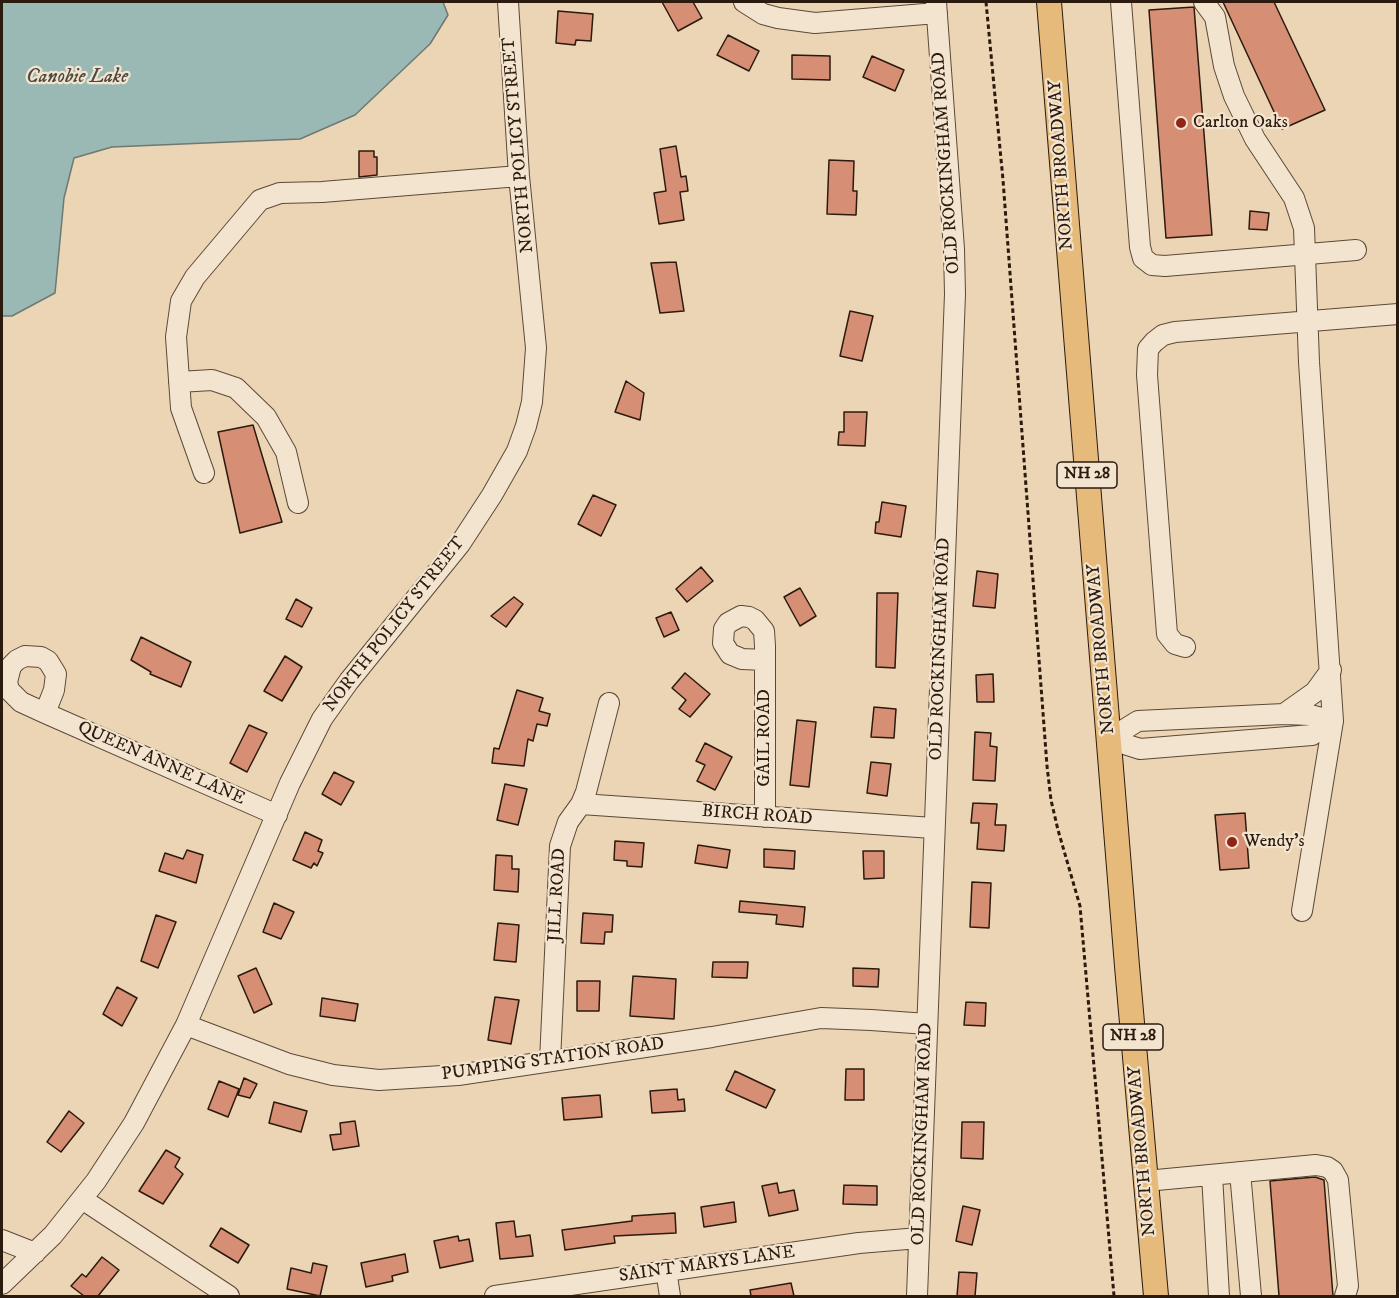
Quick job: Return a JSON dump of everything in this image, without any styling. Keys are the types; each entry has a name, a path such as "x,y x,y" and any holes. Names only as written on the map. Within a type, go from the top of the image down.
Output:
{"main road":[{"name":"NORTH BROADWAY","path":"1049,2 1156,1296"}],"street":[{"name":"NORTH POLICY STREET","path":"2,1284 53,1235 82,1199 134,1123 186,1025 311,740 335,699 460,544 517,451 532,402 536,348 519,176 508,2"},
{"path":"744,2 763,14 815,22 937,7"},
{"path":"1121,2 1140,247 1143,258 1152,265 1165,266 1356,250"},
{"path":"1204,2 1215,17 1224,66 1234,96 1255,140 1294,198 1301,214 1306,254 1309,362 1333,721 1302,911"},
{"name":"OLD ROCKINGHAM ROAD","path":"917,1296 955,294 954,249 937,7"},
{"path":"204,473 181,408 176,337 181,301 195,277 260,200 280,193 519,176"},
{"path":"1185,647 1175,644 1167,634 1147,375 1148,349 1163,335 1175,332 1398,314"},
{"path":"179,382 212,380 236,388 266,417 286,452 298,502"},
{"name":"GAIL ROAD","path":"765,660 765,817"},
{"path":"1284,714 1315,692 1331,669"},
{"name":"JILL ROAD","path":"550,1061 560,846 568,822 581,804 586,792 609,703"},
{"name":"QUEEN ANNE LANE","path":"45,713 277,815"},
{"path":"1109,739 1138,721 1284,714 1311,715 1333,721"},
{"path":"1109,739 1140,749 1255,740 1312,735 1333,721"},
{"name":"BIRCH ROAD","path":"581,804 933,828"},
{"name":"PUMPING STATION ROAD","path":"186,1025 289,1064 333,1075 400,1080 458,1075 821,1018 927,1024"},
{"path":"1146,1181 1316,1165 1327,1167 1333,1171 1338,1180 1348,1286 1345,1296"},
{"path":"1240,1172 1251,1296"},
{"path":"1212,1175 1219,1296"},
{"path":"82,1199 229,1296"},
{"name":"SAINT MARYS LANE","path":"495,1296 859,1243 919,1238"},
{"path":"2,1240 35,1253"},
{"path":"666,1270 670,1296"}],"path":[{"path":"986,2 1003,180 1047,766 1051,800 1081,917 1114,1296"}],"water":[{"name":"Canobie Lake","path":"2,2 443,2 448,15 430,44 355,115 300,139 112,147 74,158 64,198 55,293 12,316 2,316"}],"building":[{"path":"662,2 693,2 702,18 678,31"},
{"name":"Carlton Oaks","path":"1223,2 1274,2 1325,110 1282,129"},
{"name":"Carlton Oaks","path":"1194,7 1212,235 1166,238 1149,10"},
{"path":"558,11 593,14 591,41 576,40 575,45 556,43"},
{"path":"728,35 759,51 749,71 717,55"},
{"path":"792,55 830,56 830,80 792,79"},
{"path":"872,56 904,70 895,91 863,77"},
{"path":"676,146 681,177 686,176 688,191 680,192 684,220 659,224 654,193 666,191 660,149"},
{"path":"359,151 374,151 374,157 377,157 377,175 359,177"},
{"path":"829,160 854,161 853,191 857,191 856,215 827,214"},
{"path":"1250,211 1269,213 1267,230 1249,229"},
{"path":"676,262 684,311 660,313 651,263"},
{"path":"850,311 873,316 862,361 840,356"},
{"path":"626,381 644,393 640,420 615,412"},
{"path":"844,412 867,412 865,446 838,445 839,432 844,432"},
{"path":"253,425 282,522 240,533 218,432"},
{"path":"593,495 616,505 601,536 578,524"},
{"path":"882,502 906,506 901,537 875,533"},
{"path":"701,567 713,581 687,602 676,589"},
{"path":"977,571 998,574 995,608 973,606"},
{"path":"800,588 816,616 800,626 784,597"},
{"path":"877,593 898,593 895,668 876,667"},
{"path":"514,597 523,604 506,627 491,616"},
{"path":"296,599 312,608 302,627 286,619"},
{"path":"671,612 679,630 664,637 656,618"},
{"path":"141,637 191,662 181,687 150,674 151,672 131,660"},
{"path":"285,656 302,667 282,701 264,691"},
{"path":"685,673 710,694 690,717 679,709 686,700 672,688"},
{"path":"993,674 994,702 977,702 976,675"},
{"path":"517,690 543,698 539,711 550,714 547,726 537,724 533,741 528,739 524,766 492,763 494,748 499,749"},
{"path":"874,707 896,709 894,738 871,737"},
{"path":"797,720 816,722 809,787 790,785"},
{"path":"249,725 267,733 247,772 230,763"},
{"path":"975,732 991,733 990,746 997,747 995,781 973,780"},
{"path":"705,743 732,757 715,790 697,781 705,765 696,761"},
{"path":"871,762 891,764 887,796 867,793"},
{"path":"334,772 354,782 341,805 322,794"},
{"path":"505,784 527,789 518,825 497,820"},
{"path":"973,803 997,804 995,825 1006,825 1004,851 977,849 979,823 971,823"},
{"name":"Wendy's","path":"1245,813 1249,868 1220,870 1215,815"},
{"path":"305,832 322,840 318,851 323,853 317,866 314,863 311,868 293,860"},
{"path":"615,841 644,843 642,867 627,866 627,861 614,860"},
{"path":"698,845 730,850 727,868 695,863"},
{"path":"764,849 795,851 794,869 764,867"},
{"path":"187,850 203,855 196,883 159,871 165,853 183,859"},
{"path":"863,851 884,851 884,878 864,879"},
{"path":"496,855 512,856 512,869 519,869 518,892 494,890"},
{"path":"972,882 991,883 989,928 970,927"},
{"path":"740,901 805,907 803,927 776,924 777,915 739,912"},
{"path":"274,903 294,912 281,939 263,932"},
{"path":"583,913 613,915 612,932 605,932 604,944 581,943"},
{"path":"156,915 176,922 158,968 141,961"},
{"path":"498,923 519,925 516,962 494,960"},
{"path":"713,962 748,962 747,978 712,977"},
{"path":"256,968 272,1004 254,1013 238,976"},
{"path":"853,968 879,969 878,987 853,986"},
{"path":"633,976 676,979 674,1019 630,1016"},
{"path":"577,981 600,981 599,1011 577,1011"},
{"path":"117,987 137,998 122,1026 103,1014"},
{"path":"495,997 519,1000 511,1044 488,1040"},
{"path":"322,998 358,1004 355,1021 320,1016"},
{"path":"966,1002 986,1003 985,1026 964,1025"},
{"path":"846,1069 864,1069 864,1100 845,1100"},
{"path":"735,1071 775,1090 766,1108 726,1090"},
{"path":"244,1078 257,1084 250,1098 238,1095"},
{"path":"219,1081 239,1089 228,1117 208,1109"},
{"path":"677,1089 678,1100 684,1099 685,1111 652,1113 650,1091"},
{"path":"600,1095 602,1117 564,1120 562,1098"},
{"path":"274,1102 307,1111 301,1132 269,1123"},
{"path":"69,1111 84,1123 61,1152 47,1142"},
{"path":"355,1121 359,1146 333,1150 330,1135 341,1134 340,1123"},
{"path":"962,1122 984,1122 983,1159 961,1158"},
{"path":"166,1150 180,1158 175,1167 183,1174 163,1204 139,1191"},
{"path":"1315,1177 1324,1180 1333,1296 1279,1296 1270,1181"},
{"path":"777,1183 779,1193 794,1190 798,1210 769,1216 762,1186"},
{"path":"844,1185 877,1186 877,1205 843,1204"},
{"path":"734,1202 736,1222 704,1227 701,1207"},
{"path":"963,1206 980,1210 972,1245 956,1241"},
{"path":"675,1213 676,1233 614,1236 615,1243 565,1250 562,1230 632,1221 632,1216"},
{"path":"514,1221 516,1237 530,1235 533,1256 500,1259 496,1223"},
{"path":"221,1228 249,1245 238,1263 210,1246"},
{"path":"458,1236 459,1241 469,1239 473,1261 440,1268 434,1241"},
{"path":"405,1254 408,1272 392,1276 393,1281 366,1287 361,1263"},
{"path":"102,1257 119,1270 98,1296 84,1296 71,1286 82,1274 86,1277"},
{"path":"313,1263 327,1266 320,1296 287,1289 291,1268 311,1273"},
{"path":"959,1272 977,1273 975,1296 957,1296"},
{"path":"791,1283 794,1296 751,1296 750,1290"}],"place":[{"name":"Carlton Oaks","path":"1181,123"},
{"name":"Wendy's","path":"1232,842"}]}
